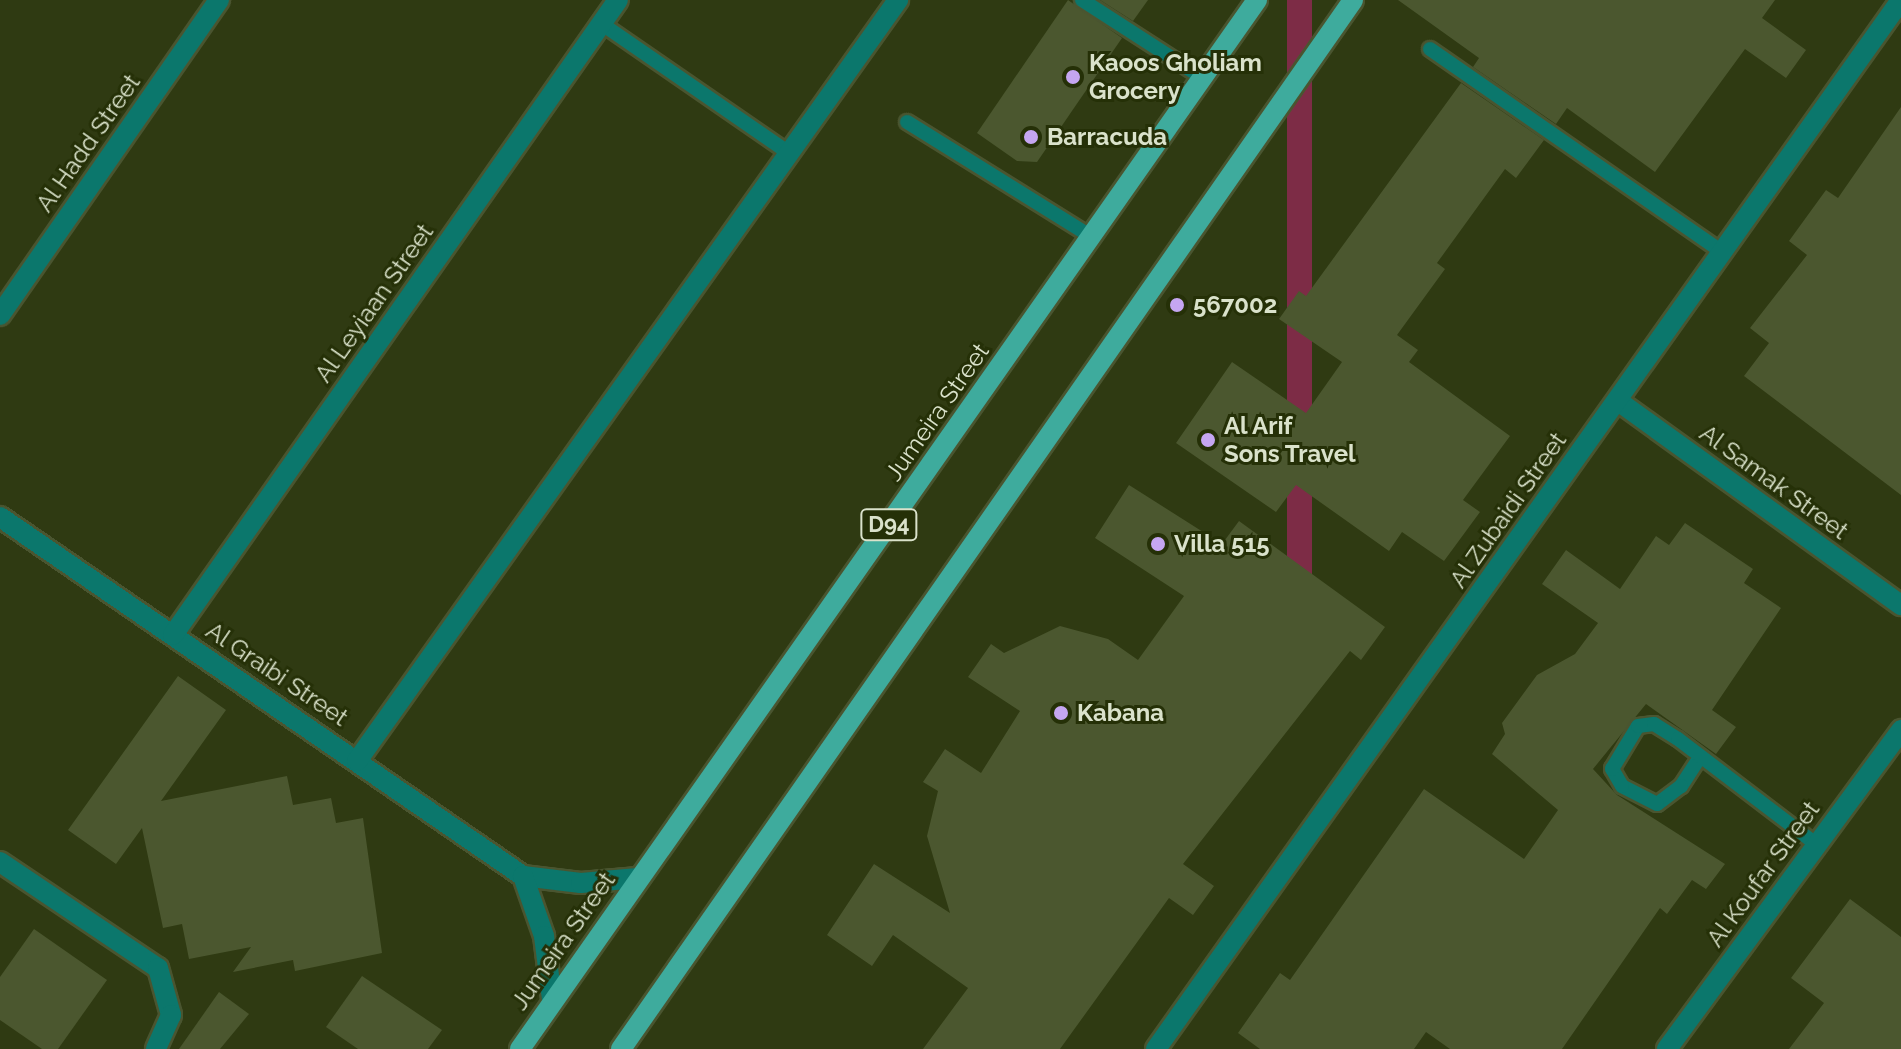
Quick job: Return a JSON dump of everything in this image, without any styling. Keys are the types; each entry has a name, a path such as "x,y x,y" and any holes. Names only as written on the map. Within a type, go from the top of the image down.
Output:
{"main road":[{"name":"Jumeira Street","path":"520,1049 552,999 1093,238 1257,0"},
{"path":"621,1049 1353,0"}],"street":[{"name":"Al Hadd Street","path":"0,315 219,0"},
{"name":"Al Leyiaan Street","path":"173,635 618,0"},
{"path":"357,761 898,0"},
{"name":"Al Zubaidi Street","path":"1156,1049 1618,401 1718,249 1901,0"},
{"name":"Al Samak Street","path":"1618,401 1901,605"},
{"name":"Al Graibi Street","path":"0,517 523,876 581,883 638,878"},
{"name":"Al Koufar Street","path":"1667,1049 1901,730"},
{"path":"3,870 158,968 171,1015 156,1049"},
{"path":"523,876 544,936 552,999"}],"lane":[{"path":"1082,0 1203,78"},
{"path":"602,24 789,153"},
{"path":"1430,49 1718,249"},
{"path":"907,122 1093,238"},
{"path":"1700,757 1681,786 1657,804 1622,786 1612,769 1620,748 1645,722 1700,757 1817,845"}],"shaded area":[{"path":"1287,0 1312,0 1312,651 1287,651"}],"building":[{"path":"1068,0 1122,38 1037,162 1017,161 977,133"},
{"path":"1100,0 1148,0 1133,21"},
{"path":"1398,0 1775,0 1762,18 1806,50 1786,78 1745,49 1655,172 1567,108 1556,124 1473,67 1479,58"},
{"path":"1461,83 1544,140 1516,178 1505,169 1437,263 1445,269 1397,335 1418,350 1409,362 1510,436 1463,500 1480,512 1444,561 1402,532 1389,551 1296,485 1276,512 1176,443 1232,362 1306,413 1342,362 1279,319 1299,291 1306,296"},
{"path":"1901,107 1901,495 1744,376 1769,343 1750,328 1807,255 1789,241 1826,190 1838,198"},
{"path":"1129,485 1222,544 1239,521 1385,627 1361,660 1350,651 1183,864 1214,886 1193,915 1169,898 1060,1049 923,1049 968,988 893,935 872,966 827,935 874,864 950,913 927,836 938,791 923,782 945,749 981,773 1020,711 968,677 991,644 1004,653 1060,626 1108,639 1138,660 1184,596 1095,538"},
{"path":"1685,523 1753,569 1744,583 1781,608 1712,710 1736,727 1716,754 1646,704 1593,769 1617,795 1725,864 1706,889 1692,880 1667,914 1660,908 1562,1049 1450,1049 1426,1032 1414,1049 1260,1049 1238,1033 1280,973 1290,980 1424,789 1524,859 1558,810 1492,754 1505,734 1502,723 1537,675 1575,654 1598,623 1542,584 1566,550 1620,589 1656,536 1669,545"},
{"path":"178,676 226,710 161,801 287,776 293,805 331,798 336,823 363,818 382,953 295,971 293,960 233,972 251,947 189,959 182,924 163,928 142,828 116,864 68,830"},
{"path":"1850,899 1901,937 1901,1049 1789,1049 1824,1003 1791,978"},
{"path":"34,929 107,980 58,1049 42,1049 0,1020 0,977"},
{"path":"362,976 442,1030 428,1049 358,1049 326,1027"},
{"path":"219,992 249,1014 220,1049 179,1049"}],"place":[{"name":"Kaoos Gholiam Grocery","path":"1073,77"},
{"name":"Barracuda","path":"1031,137"},
{"name":"567002","path":"1177,305"},
{"name":"Al Arif Sons Travel","path":"1208,440"},
{"name":"Villa 515","path":"1158,544"},
{"name":"Kabana","path":"1061,713"}]}
